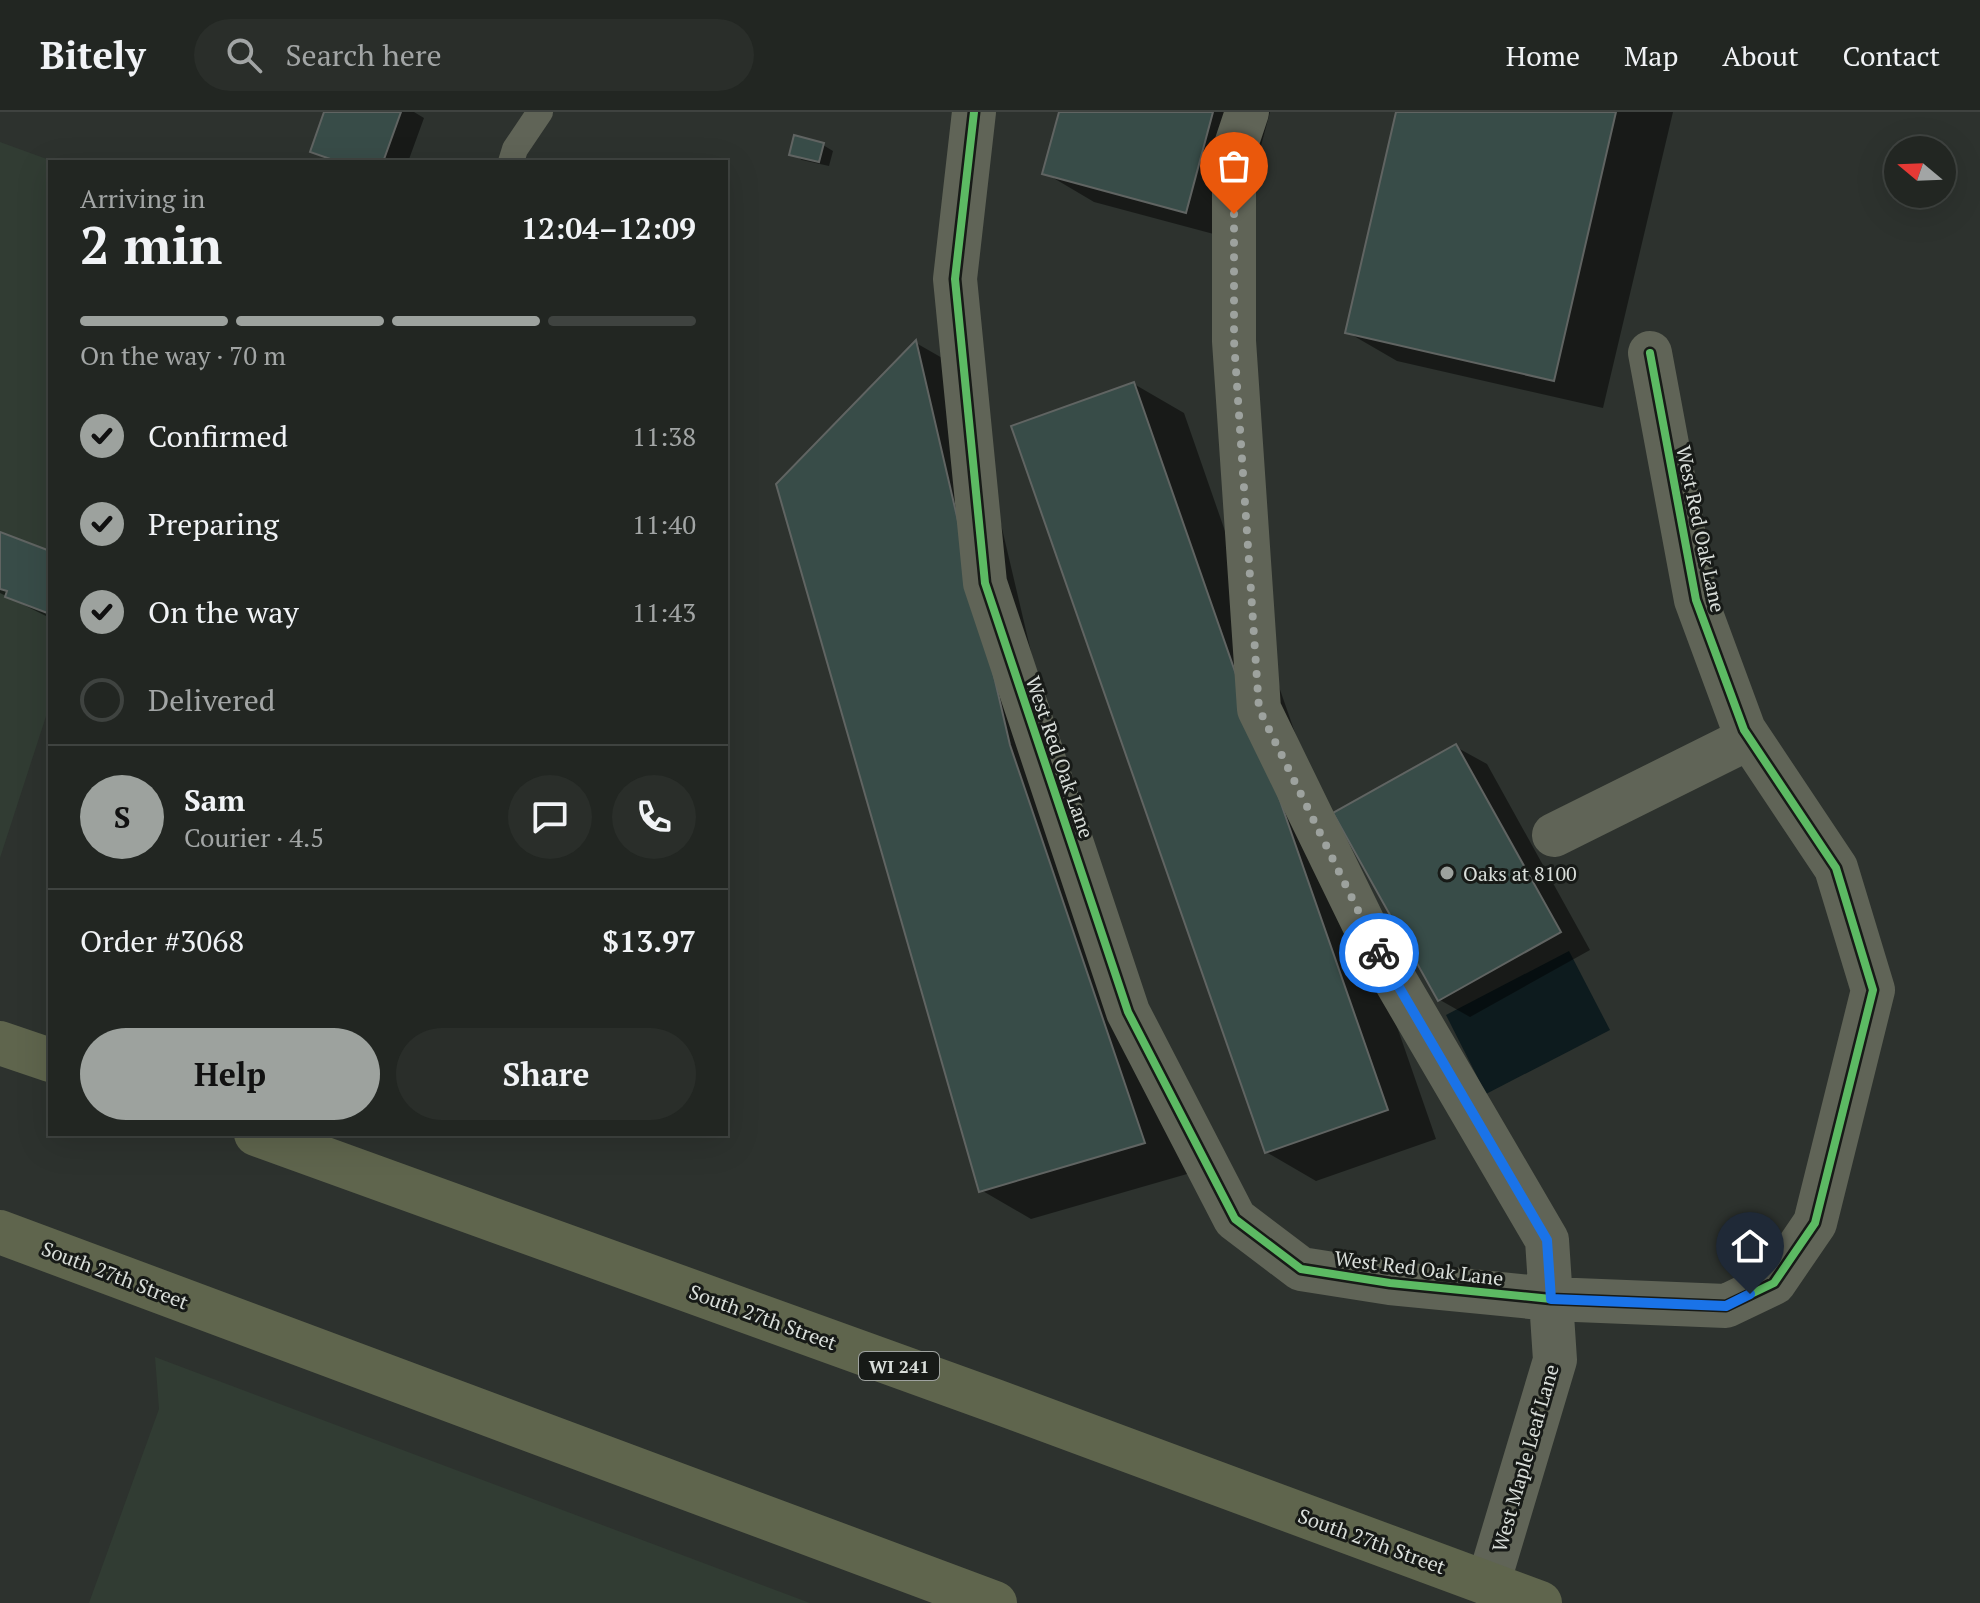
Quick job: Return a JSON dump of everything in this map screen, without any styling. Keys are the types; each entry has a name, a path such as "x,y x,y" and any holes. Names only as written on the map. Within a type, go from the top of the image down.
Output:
{"main road":[{"path":"0,1043 48,1059"},
{"name":"South 27th Street","path":"262,1136 995,1401 1540,1603"},
{"name":"South 27th Street","path":"0,1232 995,1603"}],"street":[{"name":"West Red Oak Lane","path":"974,112 955,279 985,583 1128,1012 1235,1219 1301,1269 1390,1283 1551,1299 1726,1306 1774,1283 1815,1223 1873,990 1836,868 1749,738 1696,600 1650,353"},
{"name":"West Maple Leaf Lane","path":"1247,112 1234,151 1234,341 1259,709 1371,939 1547,1240 1555,1360 1488,1584"},
{"path":"1554,835 1749,738"}],"lane":[{"path":"512,160 515,149 540,112"}],"shaded area":[{"path":"0,142 50,160 48,710 0,858"},
{"path":"1569,951 1610,1030 1486,1094 1446,1015"},
{"path":"155,1357 810,1603 89,1603 159,1409"}],"building":[{"path":"324,112 401,112 384,160 333,160 310,152"},
{"path":"1059,112 1213,112 1186,213 1042,174"},
{"path":"1396,112 1616,112 1554,381 1345,333"},
{"path":"794,135 824,143 819,162 789,155"},
{"path":"916,340 1010,745 1145,1143 979,1192 776,484"},
{"path":"1134,382 1388,1110 1265,1153 1011,426"},
{"path":"0,532 48,550 48,613 5,597 7,591 0,589"},
{"name":"Oaks at 8100","path":"1456,744 1561,932 1438,1001 1333,813"}],"cycle path":[{"path":"974,112 955,279 985,583 1128,1012 1235,1219 1301,1269 1390,1283 1551,1299 1726,1306 1774,1283 1815,1223 1873,990 1836,868 1744,730 1696,600 1650,353"}],"way so far":[{"path":"1234,214 1234,341 1259,709 1379,953"}],"place":[{"name":"Oaks at 8100","path":"1447,873"}],"route":[{"path":"1379,953 1547,1240 1551,1299 1726,1306 1750,1294"}]}
